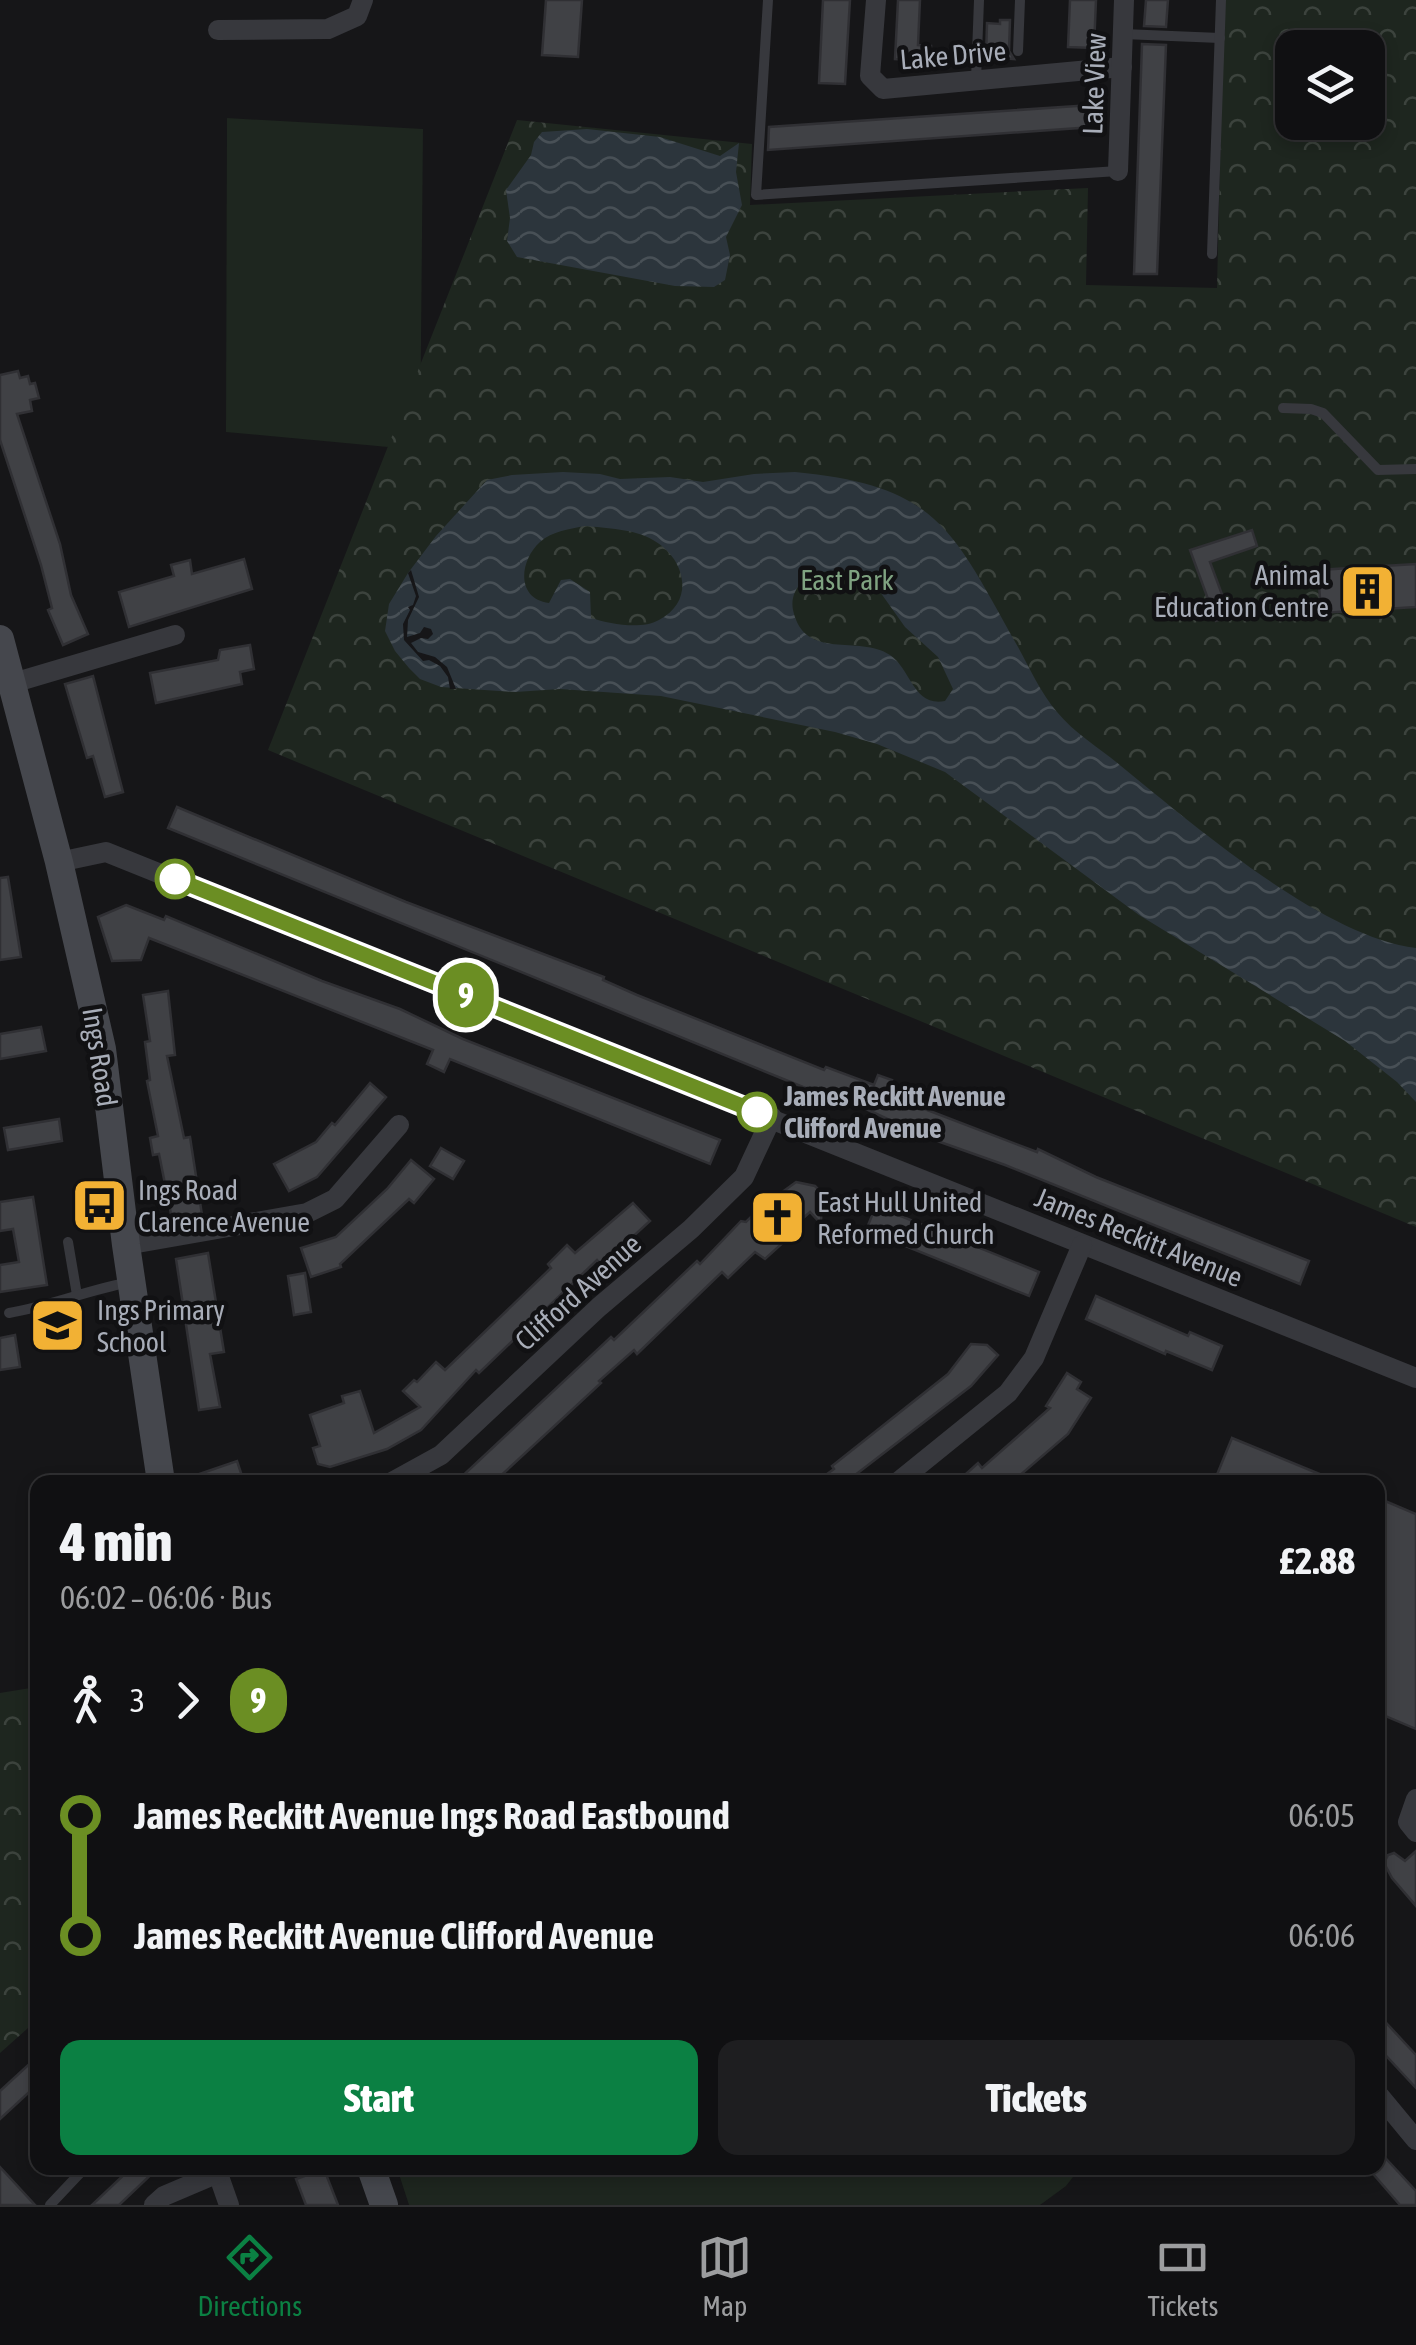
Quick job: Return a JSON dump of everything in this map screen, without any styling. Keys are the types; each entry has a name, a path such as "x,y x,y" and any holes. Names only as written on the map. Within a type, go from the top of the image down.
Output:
{"street":[{"path":"218,30 328,29 357,16 362,0"},
{"name":"Lake Drive","path":"876,0 870,76 883,90 1122,68"},
{"name":"Lake View","path":"1118,170 1124,0"},
{"path":"13,683 175,635"},
{"name":"Ings Road","path":"0,639 60,862 102,1049 160,1475"},
{"name":"James Reckitt Avenue","path":"60,862 106,852 1416,1378"},
{"name":"Clifford Avenue","path":"405,1475 441,1455 744,1177 772,1118"},
{"path":"126,1245 307,1213 336,1198 399,1125"},
{"path":"907,1475 1008,1393 1034,1358 1082,1244"},
{"path":"1416,1799 1408,1822 1416,1832"},
{"path":"1385,2102 1416,2140"},
{"path":"154,2205 207,2175"},
{"path":"219,2175 229,2205"},
{"path":"373,2175 384,2205"}],"lane":[{"path":"768,0 756,195 1118,170"},
{"path":"976,81 979,0"},
{"path":"1018,50 1020,0"},
{"path":"1212,254 1221,0"},
{"path":"1123,34 1220,38"},
{"path":"1284,408 1323,413 1378,470 1416,469"},
{"path":"68,1242 76,1295"},
{"path":"8,1314 131,1282"},
{"path":"50,2205 79,2175"}],"green space":[{"name":"East Park","path":"1224,0 1416,0 1416,1227 268,750 517,120 752,144 750,205 1088,188 1086,285 1217,288"},
{"path":"227,118 423,129 420,450 226,432"},
{"path":"30,1688 30,2026 0,2053 0,1693"},
{"path":"399,2175 1075,2175 1040,2205 409,2205"}],"water":[{"path":"587,129 660,137 720,156 739,143 736,172 742,205 726,237 730,255 725,280 714,287 675,286 517,257 507,241 510,218 506,190 542,132"},
{"path":"563,472 703,482 795,472 844,479 882,489 912,503 957,544 1041,689 1072,727 1222,847 1301,901 1379,939 1416,948 1416,1102 1345,1041 1139,915 945,772 877,744 835,732 661,696 441,687 420,679 409,668 385,631 389,604 408,573 487,480","holes":["585,526 638,533 664,547 682,579 682,590 671,612 643,625 591,618 590,592 570,579 561,580 549,603 531,594 524,578 533,550 550,535","845,570 878,589 905,627 938,657 953,689 945,701 934,701 919,693 890,655 863,646 820,642 799,626 792,603 799,585 816,574"]}],"pier":[{"path":"411,570 419,597 408,620 407,637 420,633 424,627 431,629 433,634 428,639 411,643 418,652 435,657 447,667 456,689 450,689 440,666 423,661 404,640 403,624 416,596 408,573"}],"building":[{"path":"546,0 582,0 578,57 542,55"},
{"path":"823,0 850,0 845,84 819,83"},
{"path":"898,0 920,0 918,45 931,46 931,61 895,59"},
{"path":"1070,0 1096,0 1094,48 1068,47"},
{"path":"1146,0 1168,0 1166,27 1144,26"},
{"path":"1000,20 1010,20 1009,51 1014,59 986,57 987,23 1000,24"},
{"path":"1142,44 1166,45 1157,274 1134,274"},
{"path":"1091,105 1093,127 768,150 769,127"},
{"path":"18,371 20,378 28,376 30,384 35,383 39,398 30,400 32,411 17,414 60,544 71,595 88,634 63,645 48,610 52,608 41,565 0,440 0,375"},
{"path":"1252,530 1257,546 1210,562 1230,616 1216,621 1190,550"},
{"path":"244,559 252,589 129,627 119,592 174,576 171,565 190,560 192,574"},
{"name":"Animal Education Centre","path":"1416,564 1416,607 1321,613 1318,570"},
{"path":"250,645 254,669 240,672 242,684 156,703 150,673 218,660 220,650"},
{"path":"93,676 123,792 105,797 93,756 87,758 65,684"},
{"path":"177,807 406,902 604,977 603,980 637,995 824,1070 826,1067 874,1085 878,1075 892,1080 889,1090 925,1102 922,1108 1037,1152 1038,1149 1096,1177 1309,1261 1300,1284 926,1137 866,1109 803,1087 168,828"},
{"path":"8,877 21,957 0,960 0,878"},
{"path":"126,905 164,920 166,916 720,1140 710,1164 450,1059 444,1072 427,1064 433,1050 149,938 141,960 112,961 98,917"},
{"path":"168,991 175,1055 167,1056 184,1138 190,1137 202,1215 172,1219 159,1154 153,1155 150,1138 158,1136 147,1081 150,1080 145,1042 150,1041 143,995"},
{"path":"41,1027 46,1051 0,1059 0,1034"},
{"path":"370,1083 386,1097 317,1177 289,1191 274,1164 316,1142"},
{"path":"59,1119 62,1141 8,1150 4,1128"},
{"path":"441,1148 464,1161 453,1179 430,1166"},
{"path":"411,1160 434,1179 414,1203 409,1199 341,1267 311,1277 301,1248 336,1237 387,1189"},
{"path":"796,1182 815,1186 822,1193 821,1224 810,1212 765,1259 755,1252 728,1278 722,1272 637,1354 634,1350 599,1381 502,1475 463,1475 611,1337 614,1340 697,1261 700,1264 741,1221 746,1222"},
{"path":"33,1197 47,1285 0,1292 0,1265 19,1262 13,1229 0,1231 0,1202"},
{"path":"633,1203 650,1221 616,1252 624,1260 609,1273 597,1260 479,1373 476,1370 421,1430 387,1449 330,1467 318,1464 313,1448 320,1446 310,1415 344,1403 342,1396 360,1391 374,1433 420,1407 403,1391 414,1380 417,1382 436,1362 445,1370 551,1268 548,1264 567,1245 575,1253"},
{"path":"876,1206 1039,1272 1029,1296 866,1230"},
{"path":"208,1253 224,1352 210,1354 220,1407 199,1410 176,1259"},
{"path":"305,1273 311,1312 294,1315 288,1276"},
{"path":"1096,1296 1188,1336 1190,1332 1222,1346 1212,1370 1086,1319"},
{"path":"15,1335 20,1367 0,1370 0,1338"},
{"path":"971,1344 987,1345 998,1355 971,1386 855,1475 826,1475 834,1469 832,1466 948,1374"},
{"path":"1067,1373 1081,1382 1077,1389 1091,1398 1068,1434 1020,1475 965,1475 978,1463 982,1468 1050,1408 1046,1406"},
{"path":"1232,1438 1322,1475 1217,1475"},
{"path":"237,1461 242,1475 196,1475"},
{"path":"1385,1501 1416,1514 1416,1729 1385,1716"},
{"path":"1416,1851 1416,1906 1385,1865 1388,1855 1394,1853 1405,1861"},
{"path":"1385,2022 1416,2055 1416,2088 1385,2055"},
{"path":"30,2063 30,2091 0,2119 0,2091"},
{"path":"1385,2158 1416,2191 1416,2205 1400,2205 1374,2175 1385,2175"},
{"path":"0,2167 35,2205 0,2205"},
{"path":"124,2175 151,2175 119,2205 92,2205"},
{"path":"326,2175 338,2205 306,2205 296,2179"}],"bus line":[{"name":"9","path":"175,879 757,1112"}],"place":[{"name":"Animal Education Centre","path":"1368,591"},
{"name":"James Reckitt Avenue Clifford Avenue","path":"757,1112"},
{"name":"Ings Road Clarence Avenue","path":"99,1206"},
{"name":"East Hull United Reformed Church","path":"778,1218"},
{"name":"Ings Primary School","path":"58,1326"}]}
